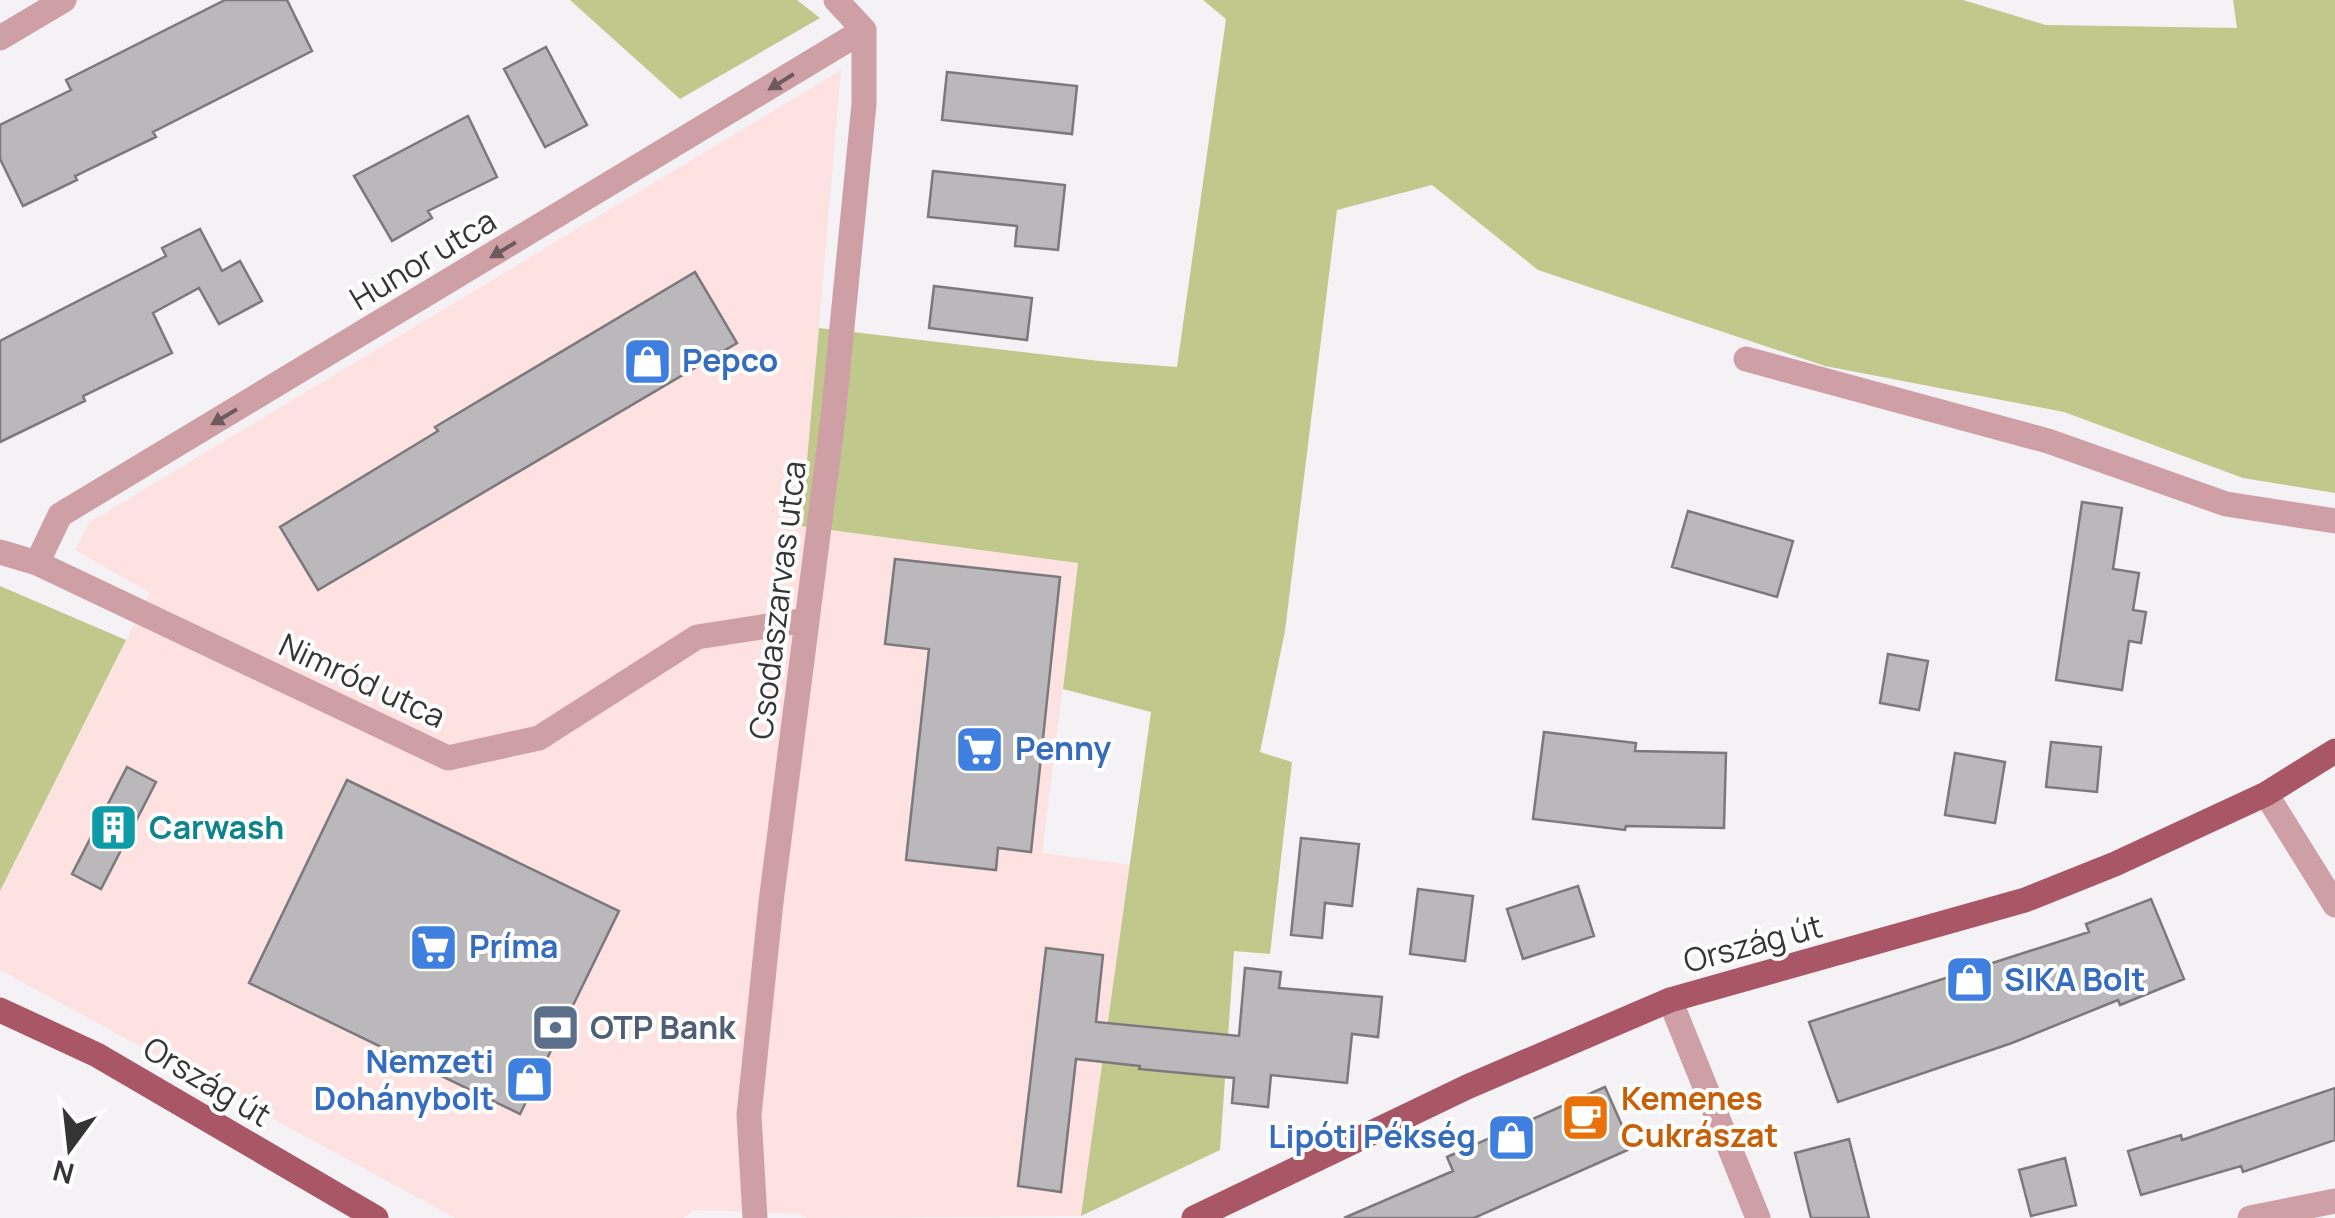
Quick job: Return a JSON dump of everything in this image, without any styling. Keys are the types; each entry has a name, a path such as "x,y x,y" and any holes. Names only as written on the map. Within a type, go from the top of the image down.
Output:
{"main road":[{"name":"Ország út","path":"1194,1218 1467,1087 1670,1000 2025,900 2115,864 2266,794 2335,752"},
{"name":"Ország út","path":"0,1010 97,1055 376,1218"}],"street":[{"path":"0,38 64,0"},
{"path":"836,0 864,30"},
{"name":"Hunor utca","path":"37,563 60,515 864,30"},
{"name":"Csodaszarvas utca","path":"755,1218 749,1115 833,418 864,104 864,30"},
{"path":"1746,359 2048,441 2226,504 2335,521"},
{"name":"Nimród utca","path":"0,552 37,563 448,758 539,738 698,637 807,620"},
{"path":"2266,794 2335,905"},
{"path":"1670,1000 1758,1218"},
{"path":"2250,1218 2335,1201"}],"shaded area":[{"path":"841,70 802,526 1078,563 1042,853 1132,865 1081,1216 807,1218 799,1214 694,1210 684,1218 455,1218 0,970 0,891 150,593 75,550 90,522"}],"green space":[{"path":"570,0 797,0 820,18 680,99"},
{"path":"1203,0 1963,0 2046,25 2237,28 2233,0 2335,0 2335,493 2243,478 2064,412 1825,366 1538,270 1432,185 1337,210 1285,631 1260,752 1292,762 1270,954 1234,951 1220,1150 1081,1216 1151,712 1063,689 1078,563 801,526 819,328 1177,367 1226,19"},
{"path":"0,586 126,640 0,891"}],"building":[{"path":"225,0 287,0 312,51 153,132 156,137 23,206 0,159 0,125 71,90 66,80"},
{"path":"546,47 587,125 545,147 504,69"},
{"path":"947,72 1077,86 1072,134 942,120"},
{"path":"468,116 497,177 428,211 432,218 392,241 354,176"},
{"path":"933,171 1065,185 1058,250 1015,246 1017,226 928,217"},
{"path":"200,229 222,271 240,261 262,301 219,324 199,288 153,313 172,353 0,442 0,341 166,256 162,248"},
{"path":"695,272 737,343 318,590 280,527 438,431 435,427"},
{"path":"934,286 1032,298 1027,340 929,328"},
{"path":"2082,502 2122,508 2113,569 2139,573 2133,610 2146,612 2141,643 2129,641 2122,690 2056,680"},
{"path":"1688,511 1793,541 1777,597 1672,567"},
{"name":"Penny","path":"895,559 1060,577 1031,852 998,848 996,870 906,860 929,649 885,644"},
{"path":"1888,654 1928,661 1919,710 1880,703"},
{"path":"1544,732 1636,743 1635,751 1726,753 1724,828 1626,826 1625,830 1533,819"},
{"path":"2051,742 2101,747 2097,792 2046,787"},
{"path":"1955,753 2005,762 1995,823 1945,815"},
{"name":"Carwash","path":"127,767 156,782 101,889 72,874"},
{"name":"Príma","path":"347,780 619,911 520,1114 249,983"},
{"path":"1301,838 1359,844 1352,906 1325,903 1322,938 1291,935"},
{"path":"1578,886 1594,936 1523,959 1507,909"},
{"path":"1418,889 1473,896 1465,961 1410,954"},
{"path":"2151,899 2184,979 2120,1005 2118,1000 2012,1043 1838,1102 1809,1022 2089,932 2086,924"},
{"path":"1046,948 1103,955 1096,1022 1239,1036 1245,968 1281,972 1279,988 1382,997 1378,1037 1352,1034 1347,1083 1271,1075 1268,1107 1232,1103 1234,1078 1076,1059 1061,1192 1018,1186"},
{"path":"1605,1087 1632,1148 1474,1218 1344,1218 1453,1171 1447,1157"},
{"path":"2335,1088 2335,1140 2243,1172 2241,1166 2141,1195 2128,1151 2181,1135 2182,1140"},
{"path":"1849,1139 1869,1218 1811,1218 1795,1153"},
{"path":"2065,1158 2076,1205 2031,1216 2019,1170"}],"place":[{"name":"Pepco","path":"647,361"},
{"name":"Penny","path":"980,749"},
{"name":"Carwash","path":"114,828"},
{"name":"Príma","path":"434,947"},
{"name":"SIKA Bolt","path":"1969,980"},
{"name":"OTP Bank","path":"555,1028"},
{"name":"Nemzeti Dohánybolt","path":"529,1080"},
{"name":"Kemenes Cukrászat","path":"1586,1117"},
{"name":"Lipóti Pékség","path":"1511,1137"}]}
